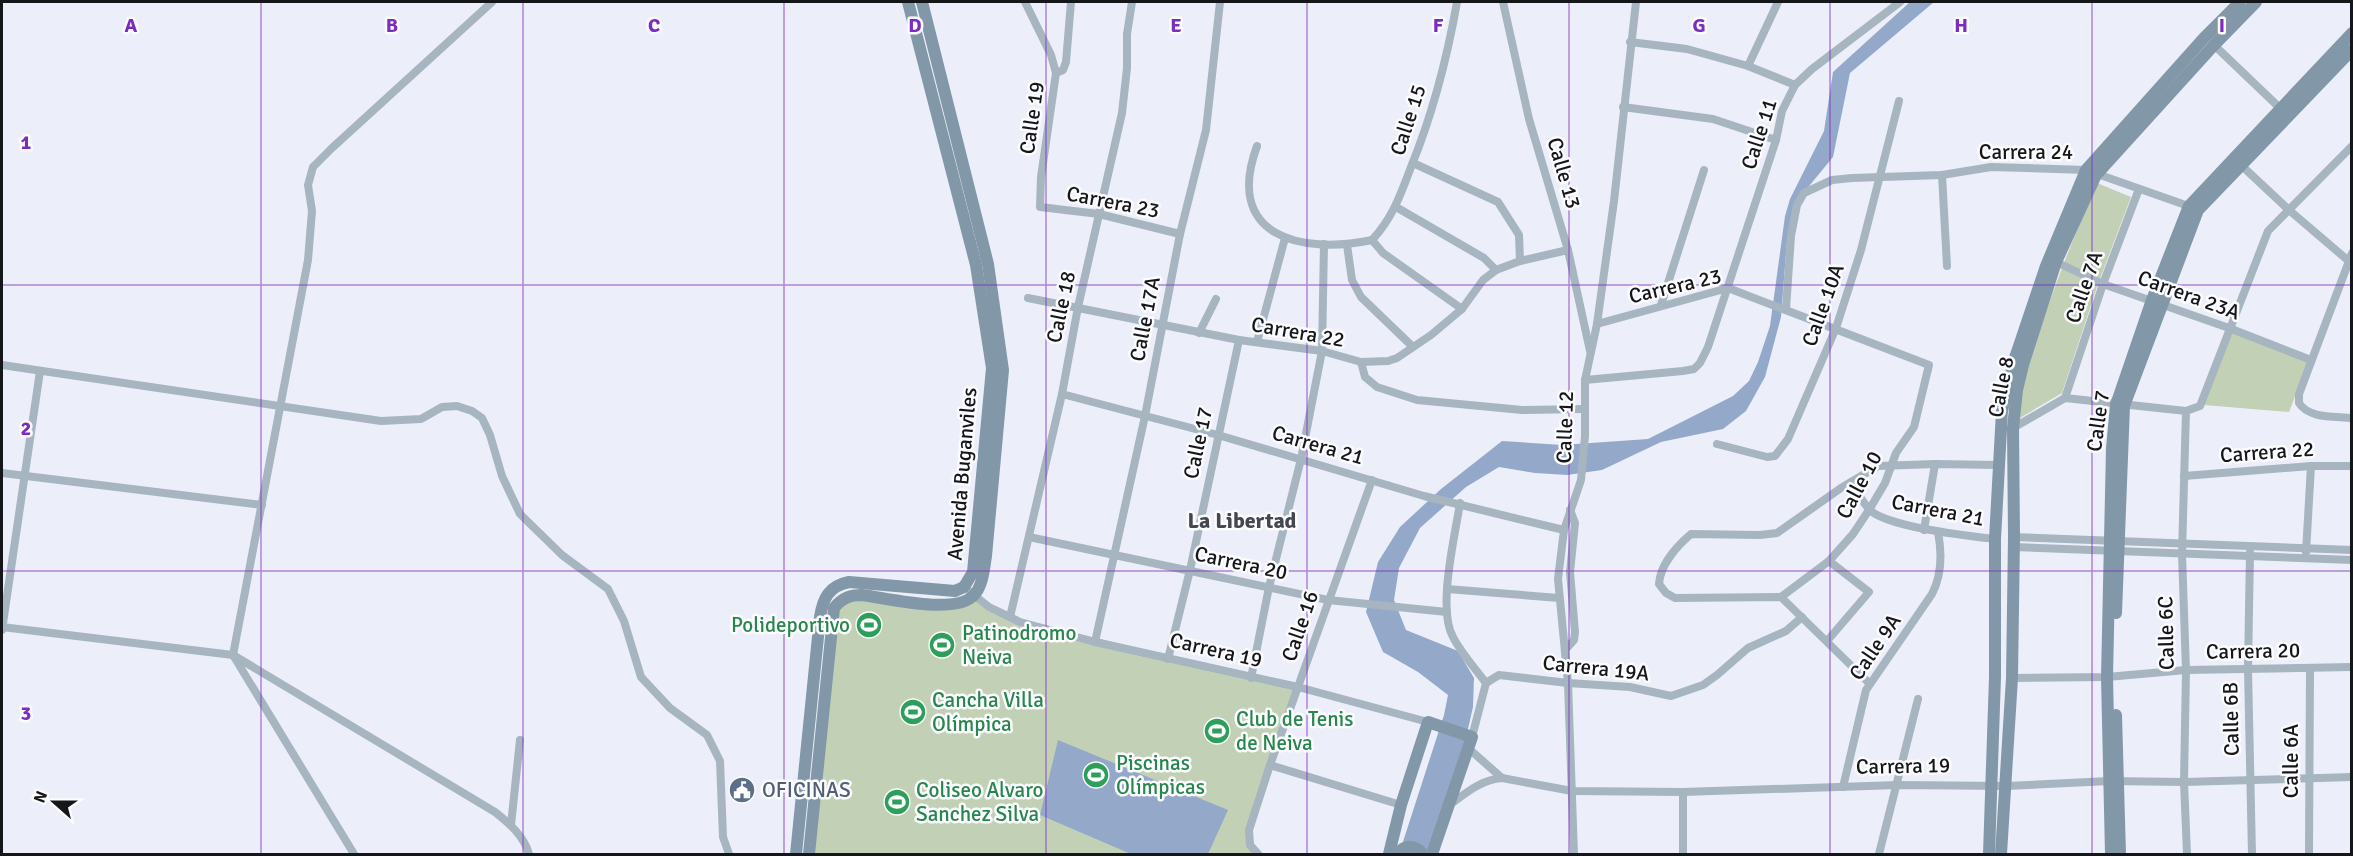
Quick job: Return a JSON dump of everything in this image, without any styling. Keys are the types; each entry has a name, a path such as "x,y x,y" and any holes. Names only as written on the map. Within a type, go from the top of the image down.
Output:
{"main road":[{"name":"Avenida Buganviles","path":"909,2 976,265 992,368 969,591"},
{"name":"Avenida Buganviles","path":"796,855 820,617 825,597 837,584 849,582 969,591 981,581 986,556 1003,370 988,264 922,2"},
{"name":"Calle 8","path":"1989,855 1995,677 1995,539 1998,465 2002,411 2014,361 2046,266 2091,173 2204,38 2240,2"},
{"name":"Calle 8","path":"2001,855 2012,678 2013,428 2017,390 2023,365 2056,262 2091,173 2256,2"},
{"name":"Calle 7","path":"2194,208 2242,166 2352,33"},
{"name":"Calle 7","path":"2111,855 2113,781 2110,676 2120,405 2194,208 2285,112 2352,50"},
{"path":"809,855 834,608 851,595 948,605 960,603 969,591"},
{"path":"1389,855 1401,805 1432,724"},
{"name":"Carrera 19","path":"1432,724 1469,740"},
{"path":"1398,855 1403,848 1421,852 1448,807 1469,740"},
{"name":"Calle 7","path":"2113,781 2120,855"}],"street":[{"path":"354,855 233,656 308,260 312,211 308,185 314,167 332,148 492,2"},
{"path":"1025,2 1051,55 1056,73"},
{"name":"Calle 19","path":"1040,207 1041,177 1056,73 1063,70 1066,62 1071,2"},
{"name":"Calle 18","path":"1010,617 1062,394 1078,307 1122,113 1127,34 1132,2"},
{"name":"Calle 17A","path":"1095,642 1145,416 1180,234 1206,130 1220,2"},
{"name":"Calle 15","path":"1372,240 1383,228 1396,207 1432,112 1456,2"},
{"name":"Calle 13","path":"1503,2 1529,118 1568,250 1590,354"},
{"name":"Calle 12","path":"1574,855 1568,683 1558,579 1564,530 1581,480 1586,380 1597,324 1614,201 1636,2"},
{"path":"1748,66 1778,2"},
{"name":"Calle 11","path":"1728,288 1776,140 1782,111 1795,85 1812,69 1900,2"},
{"path":"1630,42 1687,49 1748,66 1795,85"},
{"path":"2214,45 2285,112"},
{"name":"Calle 10A","path":"1717,444 1767,457 1775,456 1780,451 1836,328 1861,250 1899,101"},
{"path":"1623,107 1713,119 1776,140"},
{"path":"1257,146 1250,178 1251,201 1256,216 1262,224 1285,238 1324,244 1347,245 1372,240 1383,253 1462,309"},
{"path":"2013,428 2065,398 2186,411 2200,406 2268,231 2352,146"},
{"path":"1413,163 1498,202 1518,235 1520,261"},
{"path":"2242,166 2289,210 2350,259 2311,360 2299,394 2299,403 2307,411 2317,414 2352,418"},
{"name":"Carrera 24","path":"1785,309 1786,281 1797,205 1804,193 1832,180 1942,175 1991,167 2091,173 2194,208"},
{"path":"1661,305 1704,170"},
{"path":"1942,175 1947,266"},
{"name":"Calle 7A","path":"2065,398 2103,284 2139,189"},
{"name":"Carrera 23","path":"1040,207 1099,214 1180,234"},
{"path":"1396,207 1484,258 1496,270"},
{"path":"1257,342 1285,238"},
{"path":"1251,678 1322,351 1324,244"},
{"path":"1347,245 1352,280 1361,297 1413,347"},
{"path":"1361,362 1388,361 1397,358 1431,335 1462,309 1483,280 1496,270 1520,261 1568,250"},
{"name":"Carrera 23A","path":"2056,262 2103,284 2229,328 2311,360"},
{"path":"1586,380 1694,369 1700,363 1708,347 1728,288"},
{"name":"Carrera 23","path":"1597,324 1728,288 1929,365"},
{"name":"Carrera 22","path":"1028,298 1199,333 1322,351 1361,362 1365,377 1377,387 1417,400 1522,410 1584,409"},
{"path":"1199,333 1216,299"},
{"name":"Calle 17","path":"1168,659 1190,570 1239,340"},
{"path":"2,365 381,421 421,419 442,407 458,406 472,411 482,418 490,435 502,476 520,514 562,555 608,589 624,621 641,677 670,708 707,735 720,761 723,837 729,855"},
{"name":"Calle 10","path":"1781,597 1830,561 1853,534 1869,510 1885,483 1896,453 1914,427 1929,365"},
{"path":"40,371 2,628 233,656 485,806 511,825 527,848 529,855"},
{"name":"Carrera 21","path":"1062,394 1218,435 1424,496 1564,530"},
{"name":"Calle 6C","path":"2186,411 2182,554 2186,670 2184,782 2187,855"},
{"path":"1924,530 1935,464"},
{"path":"1870,684 1781,597 1675,598 1666,593 1659,584 1659,574 1680,544 1691,534 1778,533 1878,466 1998,465"},
{"path":"2306,559 2311,466"},
{"name":"Carrera 22","path":"2184,476 2311,466 2352,466"},
{"path":"2,473 262,505"},
{"name":"Calle 16","path":"1256,853 1248,839 1270,765 1372,480"},
{"name":"Carrera 21","path":"1851,482 1869,510 1878,516 1924,530 1995,539"},
{"path":"1456,503 1447,589 1448,627 1453,638 1486,683 1469,740"},
{"path":"1564,650 1574,640 1575,632 1570,572 1575,523 1570,510"},
{"name":"Calle 9A","path":"1843,787 1863,698 1938,583 1940,560 1938,532"},
{"name":"Carrera 20","path":"1029,537 1329,600 1447,612"},
{"path":"2014,542 2113,547 2182,554 2352,560"},
{"path":"2113,547 2182,544 2352,550"},
{"name":"Calle 6B","path":"2250,547 2248,669 2252,855"},
{"path":"1827,641 1869,592 1830,561"},
{"path":"1447,589 1559,598"},
{"name":"Carrera 19","path":"969,591 1010,617 1095,642 1298,687 1432,724"},
{"name":"Carrera 19A","path":"1486,683 1499,675 1630,687 1671,696 1703,685 1748,648 1786,631 1802,617"},
{"name":"Calle 6A","path":"2309,855 2310,668"},
{"name":"Carrera 20","path":"2012,678 2110,676 2186,670 2352,668"},
{"path":"1879,855 1918,699"},
{"path":"511,825 520,740"},
{"name":"Carrera 19","path":"1469,740 1502,778 1572,791 1683,792 1898,784 2006,786 2113,781 2184,782 2352,777"},
{"path":"1270,765 1401,805"},
{"path":"1448,807 1485,781 1502,778"},
{"path":"1683,792 1683,855"}],"green space":[{"path":"2097,183 2131,197 2098,284 2062,393 2020,418 2020,397 2028,361 2060,273"},
{"path":"2231,331 2309,361 2289,412 2204,405"},
{"path":"851,595 927,604 973,596 1010,617 1298,687 1249,830 1258,854 809,854 832,617"}],"water":[{"path":"1910,2 1934,2 1850,73 1833,157 1796,202 1787,241 1781,317 1765,377 1746,411 1723,429 1661,442 1602,470 1567,475 1499,467 1466,487 1420,528 1399,568 1394,600 1406,630 1458,651 1474,678 1473,707 1462,755 1431,854 1399,854 1444,715 1448,695 1418,672 1383,652 1366,612 1378,562 1400,527 1441,489 1502,441 1562,445 1648,439 1733,396 1749,381 1770,326 1785,216 1790,199 1824,131 1833,72"},
{"name":"Piscinas Olímpicas","path":"1058,740 1228,810 1208,854 1131,854 1040,815"}],"place":[{"name":"Polideportivo","path":"869,625"},
{"name":"Patinodromo Neiva","path":"942,645"},
{"name":"Cancha Villa Olímpica","path":"913,712"},
{"name":"Club de Tenis de Neiva","path":"1217,731"},
{"name":"Piscinas Olímpicas","path":"1096,775"},
{"name":"OFICINAS","path":"742,790"},
{"name":"Coliseo Alvaro Sanchez Silva","path":"897,802"}],"district":[{"name":"La Libertad","path":"1242,520"}]}
